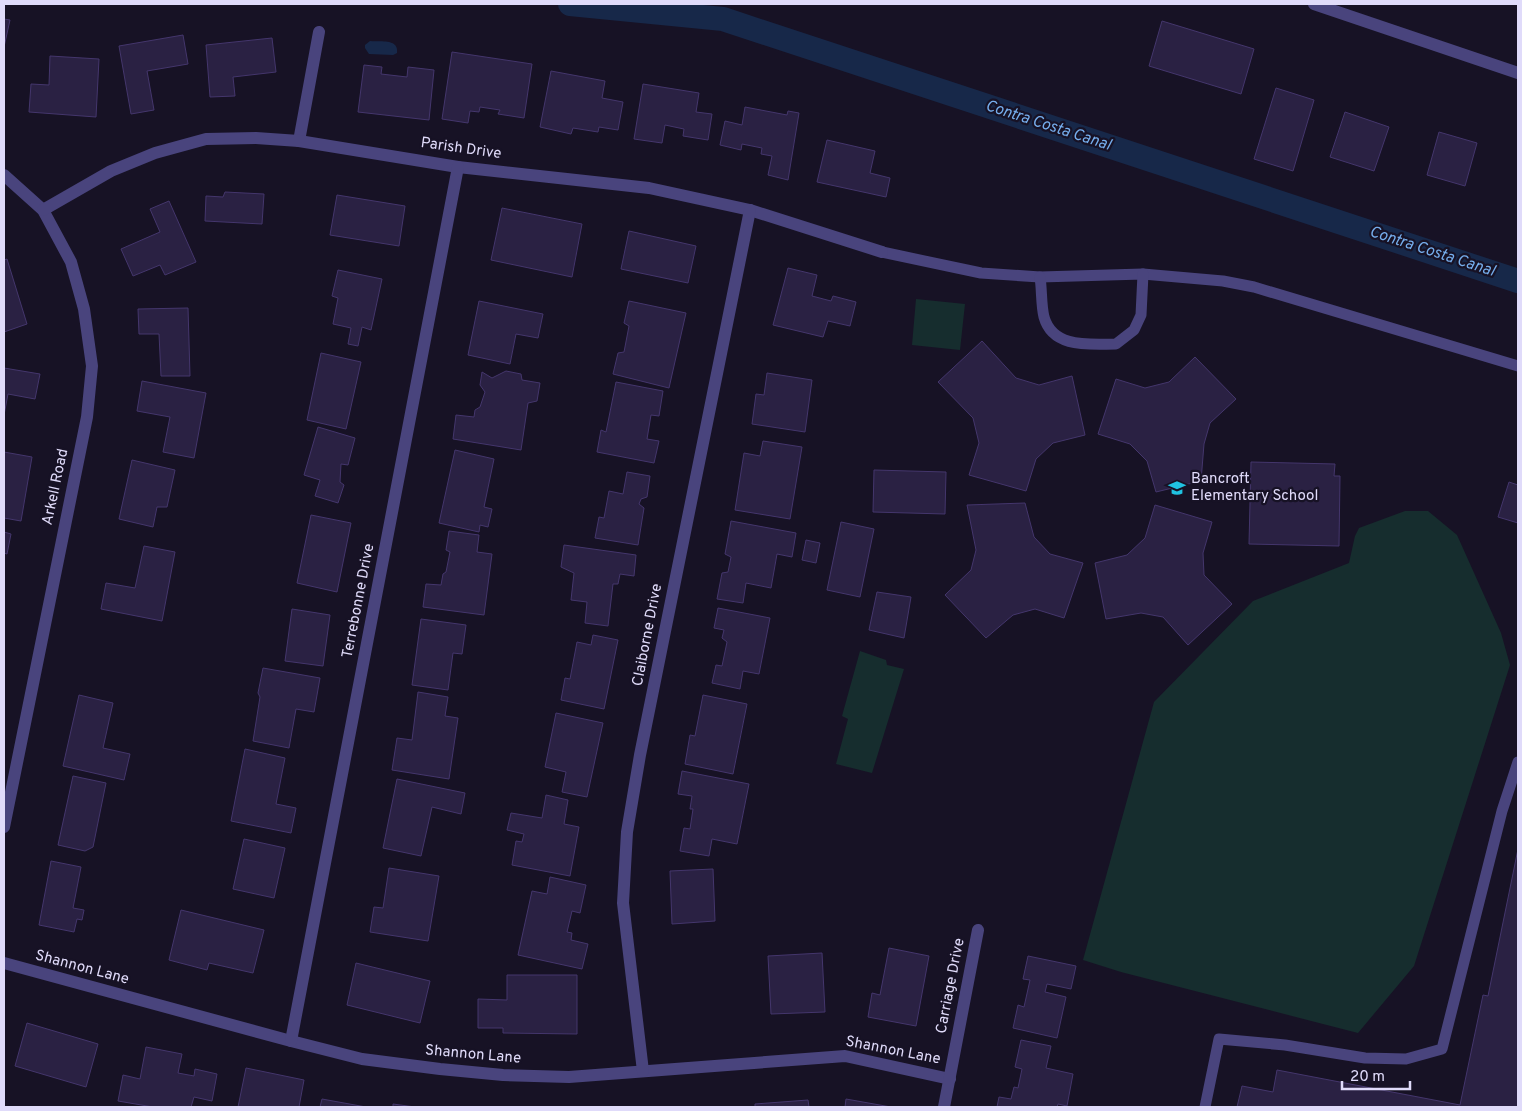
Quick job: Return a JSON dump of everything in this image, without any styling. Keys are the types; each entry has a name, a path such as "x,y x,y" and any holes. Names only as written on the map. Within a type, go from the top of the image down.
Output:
{"street":[{"path":"1314,4 1518,73"},
{"path":"299,141 319,32"},
{"name":"Parish Drive","path":"43,210 111,171 155,153 206,139 256,138 299,141 458,167 649,188 750,210 882,252"},
{"name":"Terrebonne Drive","path":"292,1041 458,167"},
{"name":"Arkell Road","path":"4,175 43,210 71,262 84,309 92,366 87,417 4,827"},
{"name":"Claiborne Drive","path":"642,1071 623,903 627,832 642,745 750,210"},
{"name":"Carriage Drive","path":"944,1107 978,930"},
{"name":"Shannon Lane","path":"4,963 292,1041 362,1058 449,1070 502,1075 569,1077 845,1056 950,1080"}],"lane":[{"path":"882,252 981,273 1040,277 1143,274 1223,280 1254,287 1518,366"},
{"path":"1040,277 1044,317 1051,330 1059,338 1074,343 1116,344 1134,330 1141,315 1143,274"},
{"path":"1205,1107 1219,1039 1285,1045 1365,1058 1406,1059 1442,1049 1502,811 1518,762"}],"green space":[{"path":"916,299 965,304 960,350 912,345"},
{"path":"1405,511 1428,511 1457,535 1501,633 1510,665 1414,966 1358,1033 1121,972 1083,960 1154,702 1253,601 1349,563 1355,536 1359,528"},
{"path":"860,651 886,660 887,665 904,669 872,773 836,764 848,719 842,716"}],"water":[{"path":"370,41 392,43 397,48 397,53 393,55 369,54 365,45"}],"building":[{"path":"4,19 10,20 4,47"},
{"path":"1162,21 1254,49 1241,94 1149,66"},
{"path":"183,35 188,64 147,71 154,110 131,114 119,46"},
{"path":"272,38 276,72 233,77 235,96 210,97 206,45"},
{"path":"452,52 532,64 524,118 498,114 500,110 480,107 479,112 470,111 468,123 442,119"},
{"path":"50,56 99,59 96,117 29,112 31,84 49,85"},
{"path":"364,65 382,67 381,74 407,77 408,67 434,70 429,120 358,112"},
{"path":"551,71 605,81 602,98 623,102 618,130 599,127 598,132 573,128 571,134 540,127"},
{"path":"643,84 699,93 696,112 712,114 708,140 683,136 684,129 665,125 662,143 634,139"},
{"path":"1276,88 1314,100 1293,171 1254,159"},
{"path":"745,107 787,115 788,111 799,113 788,180 768,175 772,156 761,154 762,148 742,144 741,150 720,145 725,121 742,125"},
{"path":"1345,112 1389,127 1374,171 1330,157"},
{"path":"1439,132 1477,143 1465,186 1427,175"},
{"path":"827,140 875,151 870,173 890,178 886,197 817,182"},
{"path":"225,192 264,194 262,224 205,221 206,196 223,197"},
{"path":"337,195 405,206 399,246 330,235"},
{"path":"169,201 196,262 165,275 160,265 133,276 121,249 160,232 150,209"},
{"path":"502,208 582,224 572,277 491,260"},
{"path":"629,231 696,246 688,283 621,269"},
{"path":"7,259 27,324 4,332 4,260"},
{"path":"788,268 817,275 812,296 831,301 833,296 856,302 850,326 828,321 823,337 773,325"},
{"path":"338,270 382,279 371,330 362,327 358,346 348,344 351,328 333,324 338,298 332,296"},
{"path":"479,301 543,314 538,338 516,334 510,364 468,355"},
{"path":"629,301 686,313 669,388 613,374 618,353 624,352 629,326 624,323"},
{"path":"188,308 190,376 161,376 159,334 139,334 138,309"},
{"path":"982,341 1016,378 1039,385 1072,376 1085,435 1053,443 1036,459 1026,491 969,475 979,443 973,418 938,382"},
{"path":"321,353 361,362 346,429 307,420"},
{"path":"1195,357 1236,399 1210,423 1204,444 1201,481 1156,492 1147,461 1130,444 1098,434 1116,379 1145,388 1169,382"},
{"path":"4,368 40,374 35,399 8,394 4,415"},
{"path":"506,371 521,374 522,380 540,383 537,401 528,403 521,450 453,439 456,415 474,417 475,410 480,407 485,392 480,385 482,372 492,378"},
{"path":"767,373 812,380 805,432 752,424 756,394 764,395"},
{"path":"142,381 206,393 194,458 163,452 170,417 137,411"},
{"path":"616,382 663,391 659,416 651,415 647,439 659,441 654,463 597,452 601,430 606,432"},
{"path":"318,427 355,438 348,465 341,464 340,482 344,485 338,503 315,496 320,480 304,475"},
{"path":"763,441 802,447 790,519 735,510 744,453 760,456"},
{"path":"455,450 494,459 484,507 492,509 488,527 480,525 479,532 439,523"},
{"path":"4,452 32,457 21,521 4,518"},
{"path":"132,460 175,470 167,507 157,507 153,527 119,519"},
{"path":"1251,462 1335,464 1334,476 1340,476 1339,546 1249,544"},
{"path":"874,470 946,472 945,514 873,512"},
{"path":"627,472 650,476 647,497 641,499 639,504 644,508 638,545 595,538 599,517 604,518 609,491 623,494"},
{"path":"1509,482 1518,485 1518,523 1498,517"},
{"path":"1025,503 1034,537 1050,554 1083,563 1064,618 1035,609 1013,615 986,638 945,595 971,570 976,550 967,505"},
{"path":"1155,505 1212,522 1203,553 1204,575 1232,604 1188,645 1163,617 1141,613 1106,619 1095,563 1127,555 1145,538"},
{"path":"311,515 351,523 337,592 297,583"},
{"path":"731,521 796,533 792,557 777,554 771,588 746,583 743,603 717,599 722,573 728,572 731,557 725,554"},
{"path":"841,522 874,529 860,597 827,590"},
{"path":"449,531 479,535 477,552 492,554 484,615 423,607 426,584 441,585 443,574 446,572 450,552 446,550"},
{"path":"4,532 11,534 7,554 4,553"},
{"path":"806,540 820,543 816,563 802,560"},
{"path":"564,545 636,555 634,576 620,574 618,584 613,584 608,626 585,623 587,602 571,600 574,573 561,567"},
{"path":"144,546 175,552 162,621 101,609 106,583 135,588"},
{"path":"877,592 911,597 904,638 869,630"},
{"path":"718,608 770,618 759,674 743,671 740,689 712,683 716,665 722,666 727,642 722,638 724,630 714,628"},
{"path":"292,609 330,615 323,666 285,661"},
{"path":"421,619 466,625 462,654 453,653 448,690 412,685"},
{"path":"593,635 618,640 604,709 561,700 565,678 570,679 577,642 591,645"},
{"path":"263,668 320,678 314,712 296,709 289,748 253,741 260,697 258,693"},
{"path":"418,692 448,697 445,716 458,718 449,779 392,770 397,738 412,740"},
{"path":"79,695 113,703 103,748 130,754 124,780 63,766"},
{"path":"703,695 747,704 733,774 685,764 690,735 695,736"},
{"path":"556,713 603,723 587,797 562,792 566,772 545,767"},
{"path":"245,749 285,758 276,804 296,808 291,833 231,821"},
{"path":"682,771 749,784 737,844 712,839 709,856 680,851 684,828 690,829 693,809 690,809 692,796 678,794"},
{"path":"73,776 106,783 93,847 85,851 58,845"},
{"path":"397,779 465,793 461,814 432,807 421,856 383,848"},
{"path":"546,795 568,800 564,824 579,827 570,876 512,865 516,841 522,842 524,834 507,830 511,813 542,818"},
{"path":"244,839 285,848 274,898 233,889"},
{"path":"1518,849 1518,1107 1237,1107 1242,1086 1273,1092 1277,1070 1460,1105 1483,995 1488,996"},
{"path":"51,861 81,867 73,908 84,910 82,920 77,919 74,932 39,925"},
{"path":"389,868 439,876 428,941 370,932 374,907 383,908"},
{"path":"713,869 715,921 672,924 670,871"},
{"path":"550,877 586,885 580,913 572,911 567,932 572,933 571,940 588,944 582,969 518,955 532,891 547,894"},
{"path":"181,910 264,930 253,973 209,963 207,970 169,960"},
{"path":"889,948 929,956 916,1026 868,1017 872,993 880,995"},
{"path":"822,953 825,1012 771,1014 768,956"},
{"path":"1028,956 1076,966 1071,989 1047,984 1045,992 1066,997 1057,1038 1013,1028 1018,1005 1024,1007 1030,980 1023,979"},
{"path":"356,963 430,981 420,1023 347,1005"},
{"path":"507,975 577,975 577,1034 503,1033 503,1028 478,1028 478,999 507,1000"},
{"path":"27,1023 98,1044 86,1087 15,1066"},
{"path":"1021,1040 1051,1046 1046,1068 1073,1074 1067,1106 1058,1104 1057,1107 997,1107 999,1097 1011,1099 1014,1087 1018,1088 1022,1069 1015,1067"},
{"path":"146,1047 182,1054 178,1073 194,1076 195,1069 217,1074 212,1101 194,1097 191,1107 153,1107 118,1101 123,1075 140,1079"},
{"path":"246,1068 304,1080 299,1107 238,1107"},
{"path":"322,1099 366,1107 320,1107"},
{"path":"846,1099 891,1107 845,1107"},
{"path":"808,1100 809,1107 755,1107 755,1104"},
{"path":"393,1104 415,1107 393,1107"}],"waterway":[{"name":"Contra Costa Canal","path":"570,4 723,19 1518,281"}],"place":[{"name":"Bancroft Elementary School","path":"1177,488"}]}
